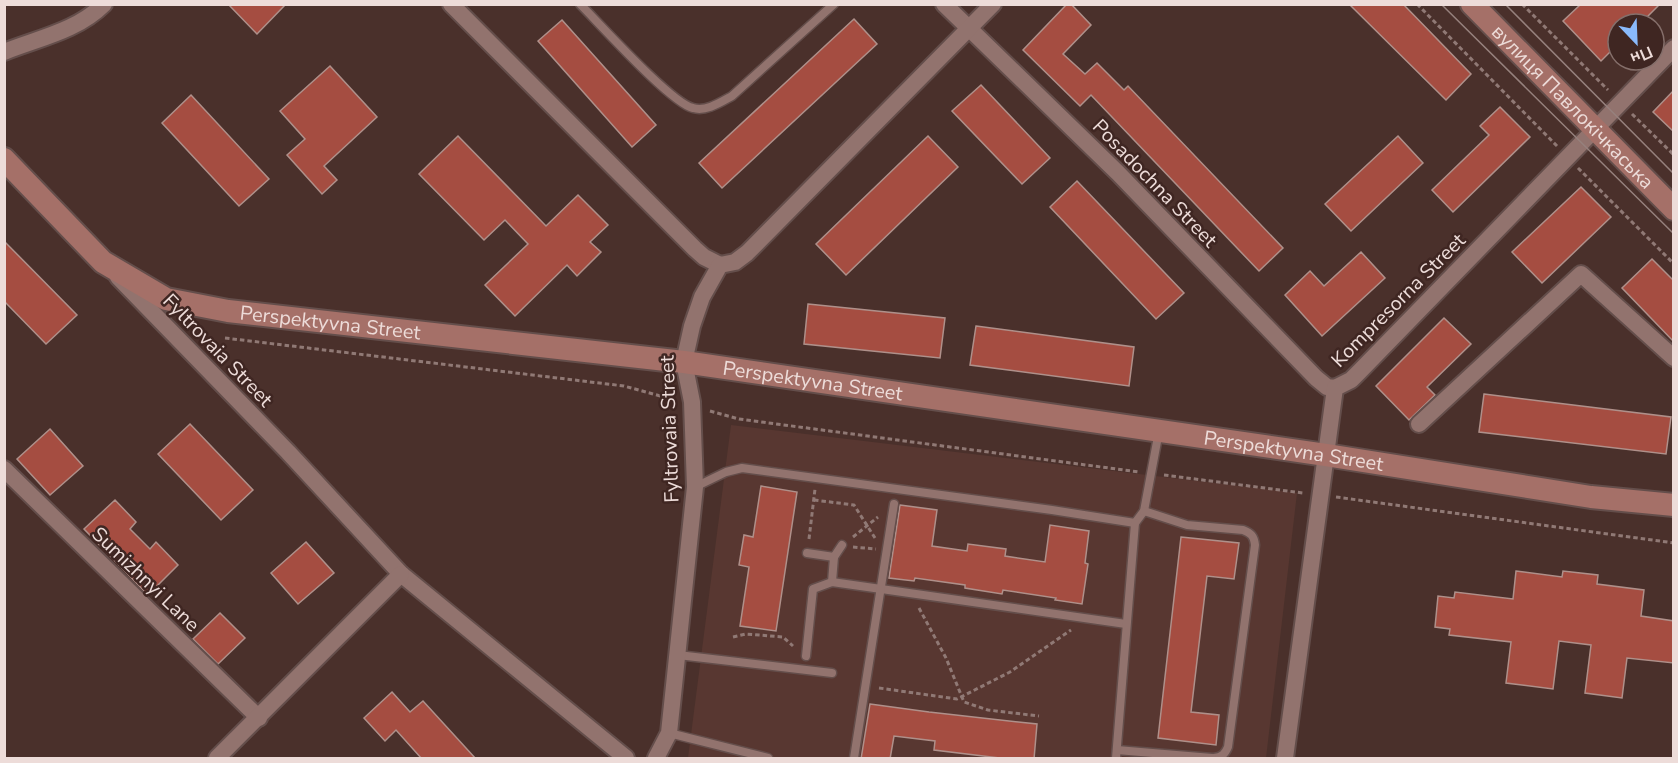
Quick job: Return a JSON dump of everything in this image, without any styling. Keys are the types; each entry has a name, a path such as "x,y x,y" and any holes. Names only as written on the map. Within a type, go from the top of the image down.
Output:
{"street":[{"path":"4,52 52,36 95,13 104,4"},
{"path":"451,4 695,249 704,257 720,265 735,262 747,253 993,4"},
{"name":"Posadochna Street","path":"944,4 1118,173 1316,378 1327,387 1335,388"},
{"name":"вулиця Павлокічкаська","path":"1472,4 1674,209"},
{"name":"Kompresorna Street","path":"1285,759 1335,388 1351,380 1360,371 1674,48"},
{"name":"Perspektyvna Street","path":"4,159 103,262 166,299 228,311 684,362 1326,455 1592,497 1674,505"},
{"name":"Fyltrovaia Street","path":"103,262 288,452 401,574 626,759"},
{"name":"Fyltrovaia Street","path":"656,759 669,733 695,487 692,406 684,362 692,326 702,297 720,265"},
{"path":"1419,424 1581,274 1674,358"},
{"name":"Sumizhnyi Lane","path":"4,469 259,718"},
{"path":"217,759 401,574"}],"lane":[{"path":"580,4 674,97 693,109 713,106 732,96 834,4"},
{"path":"1144,511 1187,525 1243,530 1250,532 1254,538 1255,545 1228,747 1226,753 1220,757 1213,759 1116,754 1136,524 1144,511 1159,431"},
{"path":"695,487 726,472 742,468 1052,510 1136,524"},
{"path":"854,759 894,504"},
{"path":"832,582 834,557 842,546"},
{"path":"807,553 834,557"},
{"path":"806,656 813,589 832,582 1126,624"},
{"path":"678,655 832,673"},
{"path":"669,733 768,759"}],"path":[{"path":"1417,4 1674,264"},
{"path":"1522,4 1674,155"},
{"path":"225,338 624,386 739,419 1674,543"},
{"path":"807,553 816,479"},
{"path":"814,500 854,505 882,549 842,546"},
{"path":"842,546 894,504"},
{"path":"911,594 946,658 964,702 987,710 1039,716"},
{"path":"961,697 1010,672 1064,636 1079,618"}],"shaded area":[{"path":"731,425 1297,493 1266,758 688,758"}],"building":[{"path":"228,4 286,4 257,34"},
{"path":"1067,4 1071,4 1091,25 1063,54 1085,74 1097,63 1124,90 1128,86 1283,248 1259,271 1091,95 1080,106 1023,50"},
{"path":"1349,4 1403,4 1471,74 1446,100"},
{"path":"1660,4 1652,12 1606,12 1606,56 1601,61 1563,21 1580,5"},
{"path":"854,19 877,44 722,188 699,163"},
{"path":"562,20 656,125 632,147 538,41"},
{"path":"330,66 377,117 324,166 337,180 322,194 287,155 305,139 280,111"},
{"path":"981,85 1050,158 1022,184 952,111"},
{"path":"1674,90 1674,132 1653,112"},
{"path":"191,95 269,179 239,206 162,123"},
{"path":"1500,107 1530,137 1453,212 1432,190 1489,135 1480,126"},
{"path":"458,136 546,226 578,195 608,225 590,242 601,252 577,276 567,265 515,316 485,285 528,244 505,220 484,240 419,174"},
{"path":"928,136 958,167 846,275 816,244"},
{"path":"1398,136 1423,163 1351,231 1325,204"},
{"path":"1077,181 1184,293 1156,319 1050,207"},
{"path":"1581,187 1611,217 1542,283 1512,252"},
{"path":"4,241 77,315 46,344 4,301"},
{"path":"1361,252 1385,278 1322,336 1285,295 1310,271 1324,286"},
{"path":"1652,259 1674,281 1674,342 1622,288"},
{"path":"808,304 945,318 940,358 804,344"},
{"path":"1444,318 1471,344 1427,387 1435,395 1409,420 1376,386"},
{"path":"976,326 1134,347 1129,386 970,365"},
{"path":"1484,394 1671,417 1666,454 1479,432"},
{"path":"190,424 253,490 221,520 158,454"},
{"path":"50,429 83,466 50,495 17,459"},
{"path":"761,486 797,492 776,631 740,626 749,567 739,565 744,535 753,537"},
{"path":"115,500 136,522 130,529 150,549 156,542 178,565 148,595 84,529"},
{"path":"900,505 937,510 932,546 967,551 968,544 1006,549 1005,556 1045,562 1050,525 1089,531 1085,563 1088,564 1082,604 1003,590 1002,594 965,588 965,585 915,578 914,581 889,578"},
{"path":"1181,537 1239,543 1234,579 1207,576 1191,712 1219,715 1216,745 1158,738"},
{"path":"306,542 334,573 298,604 271,573"},
{"path":"1516,571 1562,577 1563,571 1598,575 1597,584 1644,590 1641,616 1674,621 1674,663 1627,658 1622,698 1585,693 1591,645 1559,641 1553,689 1506,683 1511,642 1449,635 1450,629 1435,627 1438,596 1454,598 1455,592 1513,599"},
{"path":"220,613 245,638 218,664 193,639"},
{"path":"392,692 410,712 423,701 476,759 422,759 396,730 385,741 364,718"},
{"path":"870,704 1037,724 1034,759 1008,759 934,750 935,741 894,736 890,759 861,759"}],"tram line":[{"path":"1441,4 1674,234"},
{"path":"1505,4 1674,174"}]}
